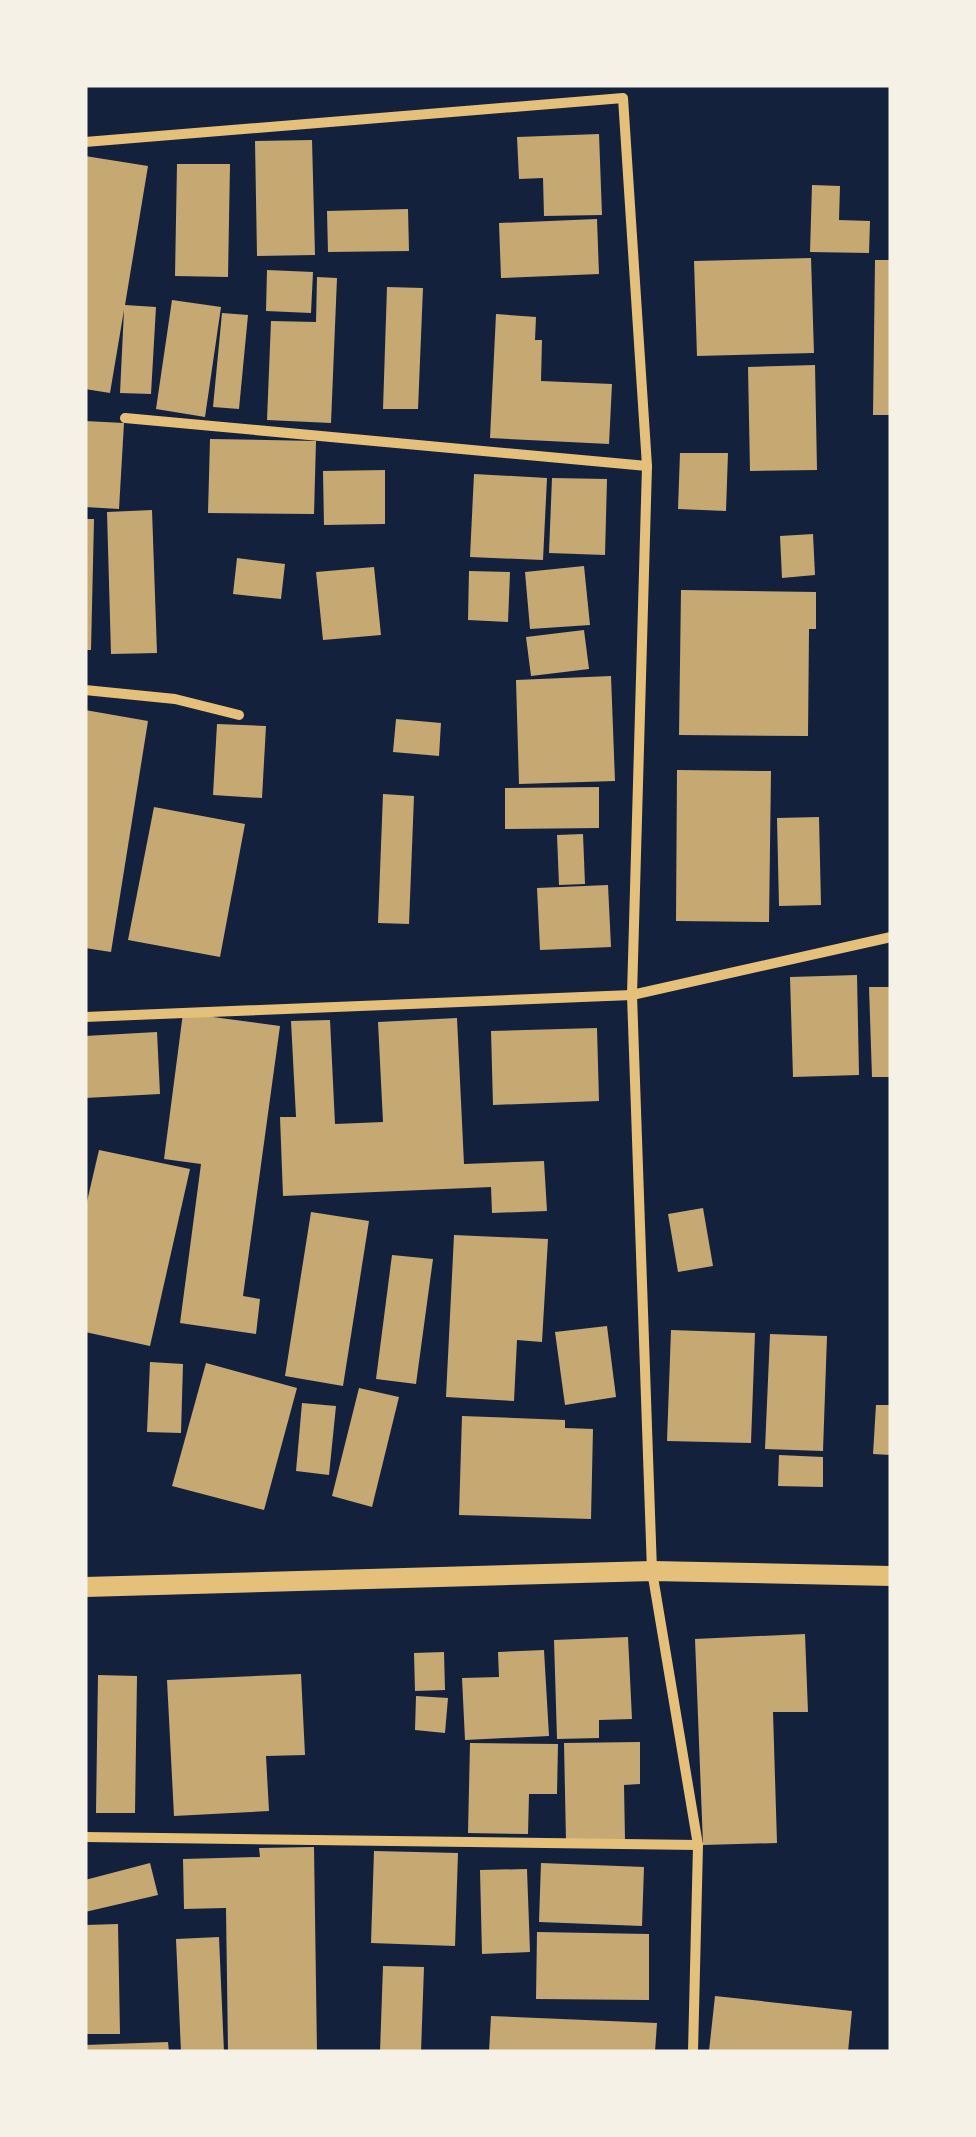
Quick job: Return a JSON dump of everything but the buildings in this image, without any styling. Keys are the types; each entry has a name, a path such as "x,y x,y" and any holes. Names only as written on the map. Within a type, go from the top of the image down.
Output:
{"main road":[{"path":"85,1587 652,1570 891,1576"}],"street":[{"path":"85,142 623,98 647,466 632,994 652,1570 698,1845 692,2052"},
{"path":"124,418 647,466"},
{"path":"85,690 174,699 239,714"},
{"path":"85,1017 632,994 891,937"},
{"path":"85,1838 698,1845"}]}
